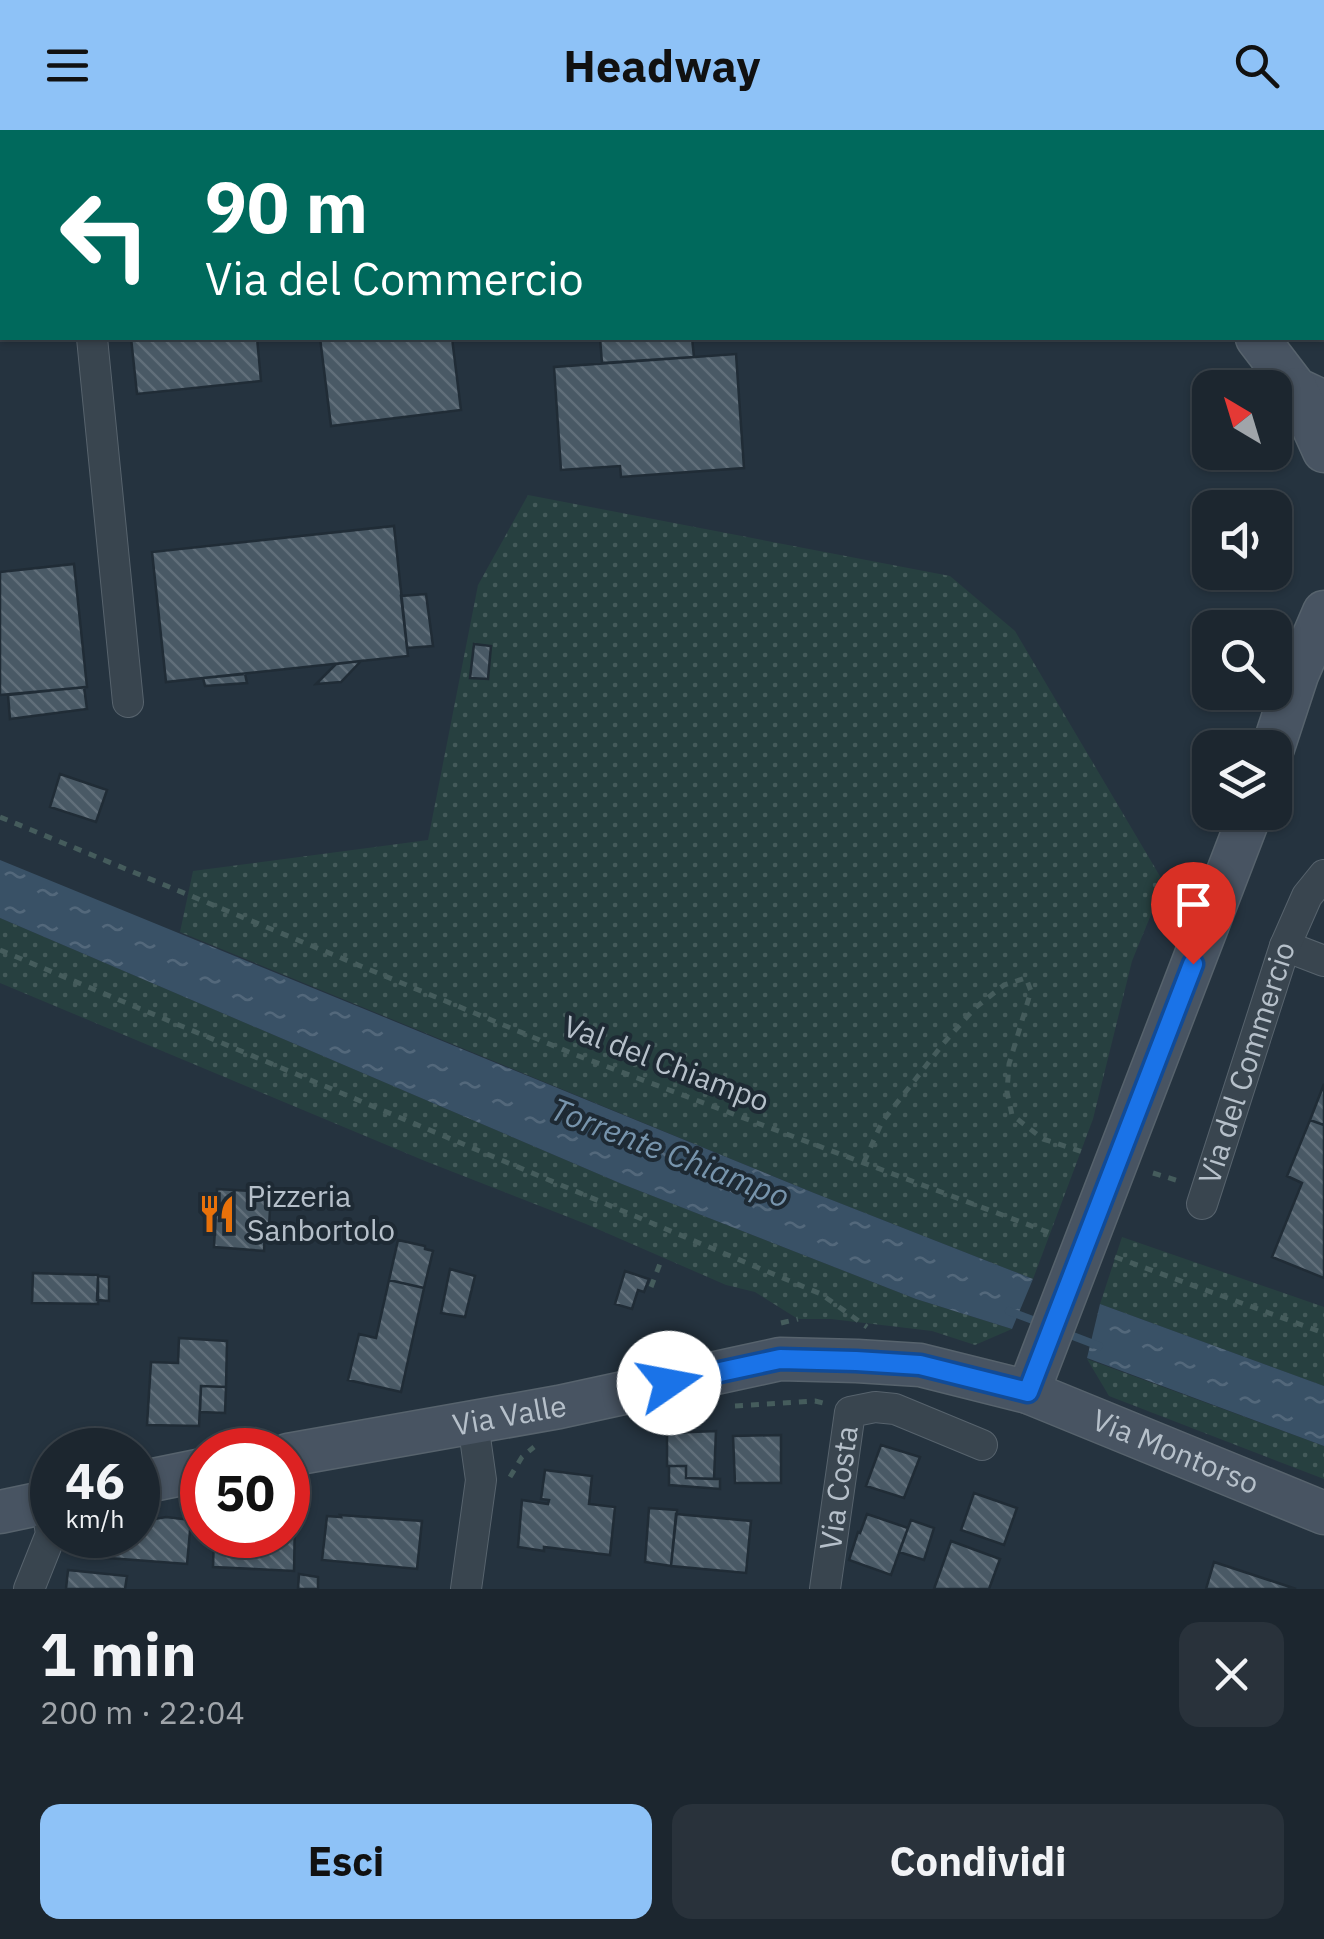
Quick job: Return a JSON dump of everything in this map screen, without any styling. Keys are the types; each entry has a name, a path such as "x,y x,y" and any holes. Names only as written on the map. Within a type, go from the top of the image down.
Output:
{"main road":[{"path":"1258,340 1310,396 1324,451"},
{"path":"1282,730 1311,668 1324,612"},
{"path":"1028,1392 1244,830"},
{"name":"Via Valle","path":"310,1452 473,1424 780,1359 920,1365 1028,1392"},
{"name":"Via Montorso","path":"1028,1392 1324,1513"},
{"path":"0,1512 30,1505"}],"street":[{"path":"92,340 128,702"},
{"name":"Via del Commercio","path":"1202,1204 1285,946 1308,896 1324,875"},
{"path":"1285,946 1324,961"},
{"name":"Via Costa","path":"831,1587 850,1412 875,1407 895,1409 982,1445"},
{"path":"466,1589 481,1480 473,1424"},
{"path":"29,1589 41,1558"}],"path":[{"name":"Val del Chiampo","path":"0,817 576,1055 1324,1332"},
{"path":"0,950 821,1294 878,1334"},
{"path":"864,1162 882,1122 942,1044 975,1008 1004,985 1026,978 1031,991 1009,1064 1007,1092 1012,1115 1043,1139 1086,1153"},
{"path":"651,1287 661,1260"},
{"path":"718,1408 816,1401 850,1412"},
{"path":"507,1482 522,1456 536,1445"}],"green space":[{"path":"528,495 950,576 1015,631 1164,883 1132,961 1093,1119 1033,1279 180,932 193,871 428,840 478,585"},
{"path":"0,918 622,1184 916,1299 1012,1329 975,1345 932,1331 798,1319 755,1292 726,1285 0,983"},
{"path":"1122,1237 1324,1307 1324,1386 1100,1304"},
{"path":"1087,1359 1324,1446 1324,1479 1109,1396"}],"water":[{"path":"0,860 1033,1279 1012,1329 916,1299 622,1184 0,918"},
{"path":"1100,1304 1324,1386 1324,1446 1087,1358"}],"building":[{"path":"131,340 257,340 261,381 137,394"},
{"path":"320,340 452,340 461,410 331,426"},
{"path":"600,340 692,340 694,357 602,363"},
{"path":"736,354 744,468 621,477 620,466 561,470 554,367"},
{"path":"394,526 408,656 166,682 152,552"},
{"path":"74,564 87,687 0,695 0,572"},
{"path":"426,594 433,646 407,648 401,596"},
{"path":"474,644 491,646 488,679 470,678"},
{"path":"361,661 341,682 316,684 336,664"},
{"path":"245,674 247,683 205,686 203,678"},
{"path":"84,687 87,709 10,719 8,695"},
{"path":"60,774 107,790 96,822 50,807"},
{"path":"1324,1084 1324,1125 1310,1120"},
{"path":"1310,1120 1324,1125 1324,1278 1272,1257 1302,1183 1287,1176"},
{"path":"217,1189 271,1192 264,1251 214,1247"},
{"path":"398,1240 433,1251 424,1288 389,1280"},
{"path":"450,1269 475,1276 465,1317 441,1313"},
{"path":"625,1271 649,1279 644,1292 638,1290 632,1309 615,1304"},
{"path":"33,1273 98,1275 98,1304 32,1303"},
{"path":"98,1276 109,1277 109,1301 97,1300"},
{"path":"389,1280 424,1288 401,1392 348,1380 359,1334 376,1338"},
{"path":"179,1338 227,1341 226,1387 201,1386 199,1426 147,1425 151,1362 178,1363"},
{"path":"201,1386 226,1387 225,1413 200,1412"},
{"path":"716,1431 714,1479 686,1478 686,1466 667,1466 667,1433"},
{"path":"781,1435 781,1483 735,1483 733,1436"},
{"path":"881,1445 920,1457 904,1498 866,1486"},
{"path":"669,1466 686,1466 686,1478 720,1479 720,1489 669,1485"},
{"path":"545,1470 592,1476 589,1504 615,1507 610,1555 518,1547 522,1500 548,1504 549,1500 541,1499"},
{"path":"974,1493 1017,1508 1004,1545 961,1530"},
{"path":"649,1508 677,1510 671,1566 645,1562"},
{"path":"676,1514 751,1521 746,1573 671,1566"},
{"path":"867,1514 908,1528 891,1575 849,1560"},
{"path":"327,1516 422,1521 417,1569 322,1560"},
{"path":"160,1518 180,1519 180,1558 188,1558 187,1564 108,1558 160,1558"},
{"path":"911,1520 934,1528 924,1560 899,1552"},
{"path":"951,1541 1000,1559 989,1589 934,1589"},
{"path":"213,1558 294,1558 294,1571 213,1567"},
{"path":"1214,1562 1296,1589 1206,1589"},
{"path":"68,1570 127,1576 125,1589 66,1589"},
{"path":"299,1574 318,1577 318,1589 298,1589"}],"waterway":[{"name":"Torrente Chiampo","path":"1009,1311 1038,1322"},
{"name":"Torrente Chiampo","path":"1065,1333 1099,1346"}],"place":[{"name":"Pizzeria Sanbortolo","path":"217,1214"}],"route":[{"path":"669,1383 780,1359 920,1365 1028,1392 1193,964"}]}
